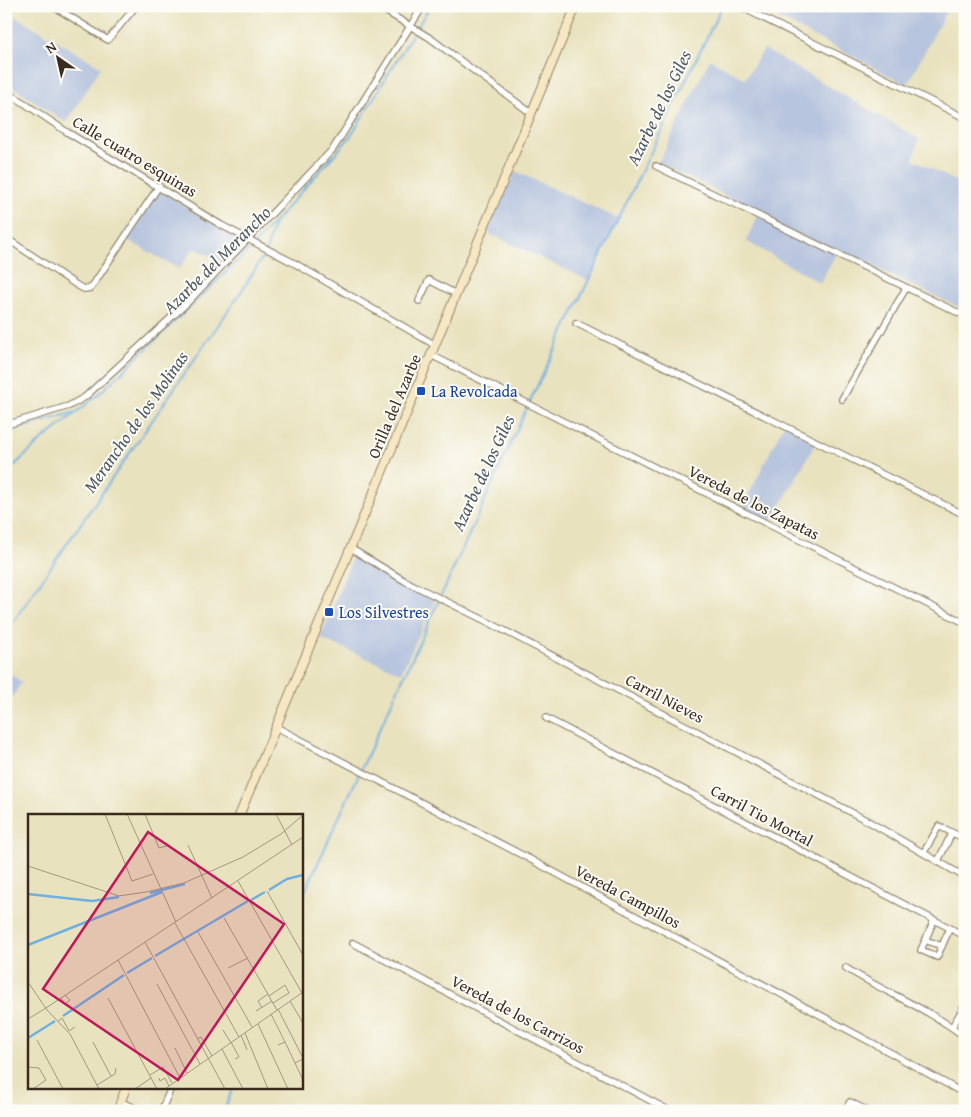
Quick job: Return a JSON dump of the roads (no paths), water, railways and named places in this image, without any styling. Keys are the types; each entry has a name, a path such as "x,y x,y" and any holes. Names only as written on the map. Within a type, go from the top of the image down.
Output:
{"street":[{"path":"53,6 108,40 136,6"},
{"path":"377,6 410,27 531,113"},
{"path":"6,425 69,406 85,397 253,240 333,149 347,130 423,6"},
{"name":"Orilla del Azarbe","path":"240,814 576,6"},
{"path":"739,6 965,118"},
{"name":"Calle cuatro esquinas","path":"6,91 67,132 160,186 221,225 273,251 435,345"},
{"path":"656,166 965,316"},
{"path":"6,238 78,286 84,289 91,288 160,186"},
{"path":"419,301 429,280 456,294"},
{"path":"842,399 906,288"},
{"path":"576,324 965,515"},
{"name":"Vereda de los Zapatas","path":"430,355 965,623"},
{"name":"Carril Nieves","path":"350,548 405,581 660,711 924,852 962,876"},
{"name":"Carril Tio Mortal","path":"546,718 965,936"},
{"name":"Vereda Campillos","path":"276,727 524,856 965,1094"},
{"path":"924,852 939,826 965,839"},
{"path":"938,861 952,833"},
{"path":"962,876 965,864"},
{"path":"934,920 921,950 937,957 950,928"},
{"path":"925,940 942,946"},
{"name":"Vereda de los Carrizos","path":"353,943 670,1111"},
{"path":"846,968 868,982 930,1012 965,1037"},
{"path":"952,1027 962,1016 965,1005"},
{"path":"117,1111 125,1090"},
{"path":"161,1111 170,1090"},
{"path":"121,1102 142,1111"},
{"path":"844,1111 850,1102 868,1111"}],"waterway":[{"name":"Azarbe del Merancho","path":"418,26 430,6"},
{"name":"Azarbe de los Giles","path":"441,596 530,401 722,6"},
{"name":"Azarbe del Merancho","path":"6,473 42,440 98,395 251,248 350,137 412,35"},
{"name":"Merancho de los Molinas","path":"6,632 241,292 266,252 274,223"},
{"path":"6,432 76,412"},
{"name":"Azarbe de los Giles","path":"302,898 439,600"},
{"name":"Azarbe de los Giles","path":"224,1111 232,1090"}],"place":[{"name":"La Revolcada","path":"421,391"},
{"name":"Los Silvestres","path":"329,612"}]}
